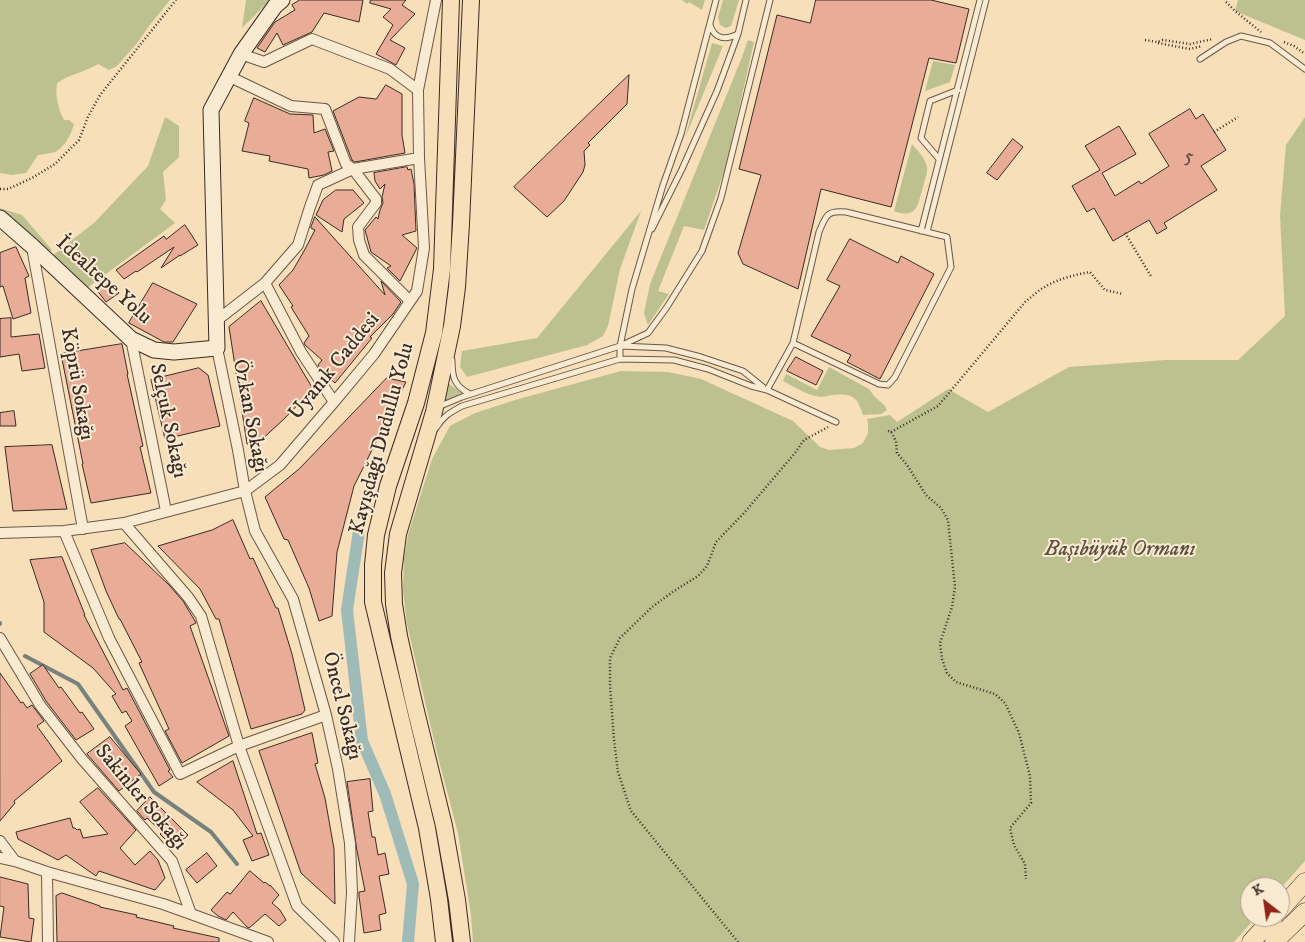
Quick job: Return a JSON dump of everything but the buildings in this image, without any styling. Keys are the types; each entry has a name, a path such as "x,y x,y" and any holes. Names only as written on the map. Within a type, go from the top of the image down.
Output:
{"highway":[{"path":"1290,899 1305,882"},
{"path":"1274,942 1305,912"},
{"path":"1251,942 1265,927"}],"main road":[{"path":"217,348 211,110 241,54 275,6 282,0"},
{"name":"Kayışdağı Dudullu Yolu","path":"444,942 427,828 374,602 373,565 376,535 388,486 414,421 416,402 434,333 442,269 451,0"},
{"name":"Kayışdağı Dudullu Yolu","path":"462,942 444,826 399,636 394,604 393,572 398,534 417,469 452,326 457,288 461,224 471,0"},
{"name":"İdealtepe Yolu","path":"0,218 130,339 154,350 174,352 217,348"}],"street":[{"name":"Uyanık Caddesi","path":"0,533 64,531 124,523 245,491 280,465 374,354 417,291 419,284 424,248 419,158 418,90 436,0"},
{"path":"241,54 264,62 312,39 390,69 418,90"},
{"path":"228,76 291,106 325,109 346,164 353,169 376,199 376,203 358,228 359,240 364,255 410,301"},
{"path":"216,321 265,284 298,244 318,185 353,169 419,158"},
{"name":"Köprü Sokağı","path":"32,246 83,529"},
{"path":"265,284 301,352 334,402"},
{"name":"Selçuk Sokağı","path":"130,339 166,511"},
{"name":"Özkan Sokağı","path":"217,348 245,491"},
{"name":"Öncel Sokağı","path":"245,491 255,531 293,599 326,715 338,769 350,843 352,892 349,942"},
{"path":"124,523 188,597 201,616 238,746 298,906 334,942"},
{"path":"64,531 109,638 180,774 238,746 326,715"},
{"name":"Sakinler Sokağı","path":"0,638 40,705 82,759 172,861 191,914"},
{"path":"0,841 15,861"},
{"path":"0,858 99,888 163,904 268,942"},
{"path":"47,872 48,942"}],"lane":[{"path":"620,359 620,346 632,289 663,185 681,134 716,0"},
{"path":"645,242 682,169 717,91 738,34 746,0"},
{"path":"431,410 470,394 620,346 648,333 667,307 702,251 721,198 770,0"},
{"path":"960,90 980,0"},
{"path":"921,231 986,0"},
{"path":"710,25 716,35 720,37 726,38 738,34"},
{"path":"1200,59 1226,42 1241,36 1270,43 1305,69"},
{"path":"942,160 921,138 930,101 960,90"},
{"path":"927,232 942,160"},
{"path":"767,390 793,343 820,232 828,214 834,211 846,212 947,237 951,268 895,377 888,385 879,384 793,343"},
{"path":"452,326 453,378 462,390 470,394"},
{"path":"620,346 666,348 701,357 743,371 767,390"},
{"path":"417,469 439,423 448,413 462,406 620,359 674,360 708,369 751,386 767,390 836,422"}],"path":[{"path":"0,189 8,189 32,178 55,164 79,140 88,117 100,95 176,0"},
{"path":"1226,2 1261,32 1241,36"},
{"path":"1157,42 1162,40 1190,44 1214,39"},
{"path":"1277,39 1294,46 1305,54"},
{"path":"1145,40 1190,49 1226,42"},
{"path":"1214,132 1238,117"},
{"path":"1125,233 1152,278"},
{"path":"1026,879 1024,864 1014,845 1010,828 1031,803 1030,776 1019,733 1005,703 995,694 956,682 947,672 942,659 940,643 952,607 955,588 948,520 941,508 926,494 897,452 896,441 890,432 938,406 1026,301 1042,288 1073,276 1090,272 1105,290 1123,294"},
{"path":"738,942 631,811 618,772 611,704 610,658 620,638 652,607 698,576 707,566 716,542 744,513 804,440 836,422"}],"green space":[{"path":"0,0 170,0 117,66 109,70 98,64 57,83 57,97 62,116 64,120 69,120 74,124 71,133 66,142 55,152 38,155 26,173 12,175 0,173"},
{"path":"246,0 270,0 242,28"},
{"path":"682,0 705,0 702,10"},
{"path":"723,0 739,0 731,26 726,28 720,25 718,17"},
{"path":"1238,0 1305,0 1305,40 1235,11"},
{"path":"748,40 754,42 726,166 704,230 684,226 658,291 669,294 648,325 644,313 650,284"},
{"path":"712,43 723,46 685,138"},
{"path":"933,61 955,65 950,82 925,91"},
{"path":"165,117 179,126 179,157 163,172 166,200 160,209 175,223 88,288 52,256 95,222 148,166"},
{"name":"Başıbüyük Ormanı","path":"1305,117 1305,861 1290,878 1240,877 1240,927 1247,927 1234,942 473,942 471,915 458,833 407,624 403,590 404,559 408,535 432,459 450,426 475,413 515,400 621,371 668,372 701,379 793,421 820,447 829,450 854,448 863,443 868,433 867,419 890,415 897,422 948,389 988,412 1069,367 1166,360 1238,360 1285,316 1280,215 1286,145"},
{"path":"912,144 925,161 927,172 920,199 915,209 912,212 902,213 894,211"},
{"path":"0,208 22,215 52,250 44,253 0,214"},
{"path":"641,211 620,269 608,326 603,336 587,345 467,377 460,367 462,351 537,338"},
{"path":"829,367 869,389 887,410 881,414 863,415 856,400 849,395 815,396 783,381 786,374 817,390"},
{"path":"449,384 464,394 444,401"}],"waterway":[{"path":"359,531 347,610 362,741 385,794 413,884 408,942"},
{"path":"25,656 78,684 154,792 211,832 237,864"}]}
